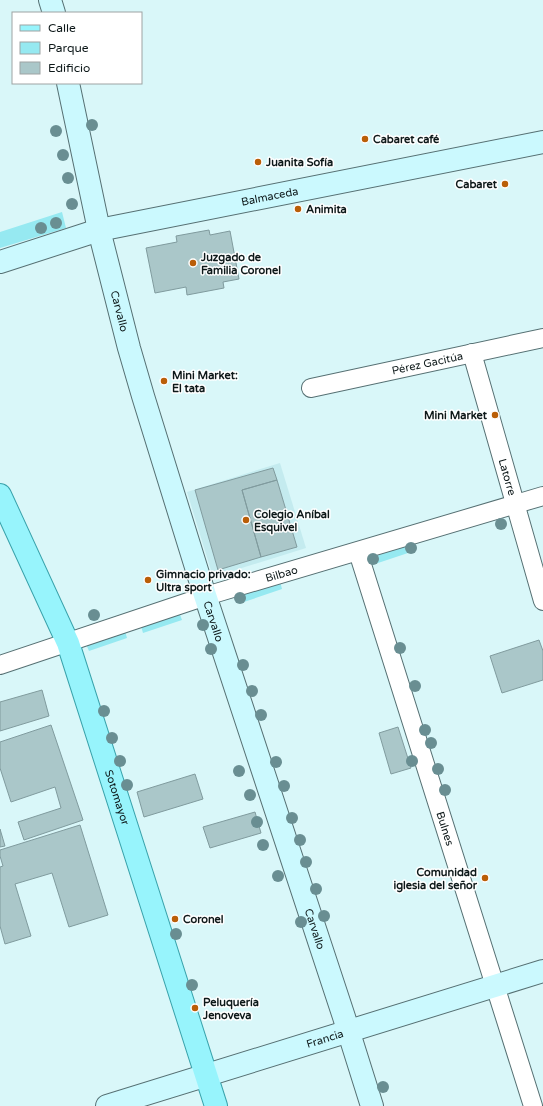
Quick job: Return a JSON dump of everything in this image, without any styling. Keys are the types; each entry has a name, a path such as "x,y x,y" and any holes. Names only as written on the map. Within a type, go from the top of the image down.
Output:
{"main road":[{"path":"50,0 54,12"},
{"name":"Carvallo","path":"68,84 99,230 133,362 206,596 372,1106"},
{"name":"Balmaceda","path":"0,262 99,230 543,142"},
{"name":"Sotomayor","path":"0,496 68,643 216,1106"},
{"name":"Francia","path":"107,1106 543,971"}],"street":[{"name":"Pérez Gacitúa","path":"311,388 543,338"},
{"name":"Latorre","path":"472,353 543,601"},
{"name":"Bilbao","path":"0,665 206,596 543,496"},
{"name":"Bulnes","path":"358,552 533,1106"}],"shaded area":[{"name":"Colegio Aníbal Esquivel","path":"280,463 306,548 213,577 187,492"}],"green space":[{"path":"62,212 66,228 0,248 0,232"},
{"path":"411,543 414,551 375,564 372,556"},
{"path":"280,581 282,589 244,602 241,594"},
{"path":"179,612 182,620 143,633 141,626"},
{"path":"125,631 127,638 89,651 86,644"}],"building":[{"name":"Juzgado de Familia Coronel","path":"209,230 210,235 230,231 239,279 223,282 224,288 187,295 186,287 155,293 146,248 177,242 176,236"},
{"path":"273,468 277,480 242,490 261,557 218,570 195,490"},
{"path":"277,480 297,547 261,557 242,490"},
{"path":"539,640 543,651 543,680 502,693 490,656"},
{"path":"42,690 49,716 0,731 0,702"},
{"path":"51,725 83,820 24,840 18,822 61,808 55,787 11,802 0,768 0,742"},
{"path":"398,727 411,768 391,774 379,733"},
{"path":"195,774 203,799 144,817 137,792"},
{"path":"255,812 261,833 210,848 203,827"},
{"path":"80,825 108,915 69,927 52,873 15,884 31,936 5,944 0,926 0,867 3,866 0,850"},
{"path":"0,829 5,846 0,847"}],"place":[{"name":"Cabaret café","path":"365,139"},
{"name":"Juanita Sofía","path":"258,162"},
{"name":"Cabaret","path":"505,184"},
{"name":"Animita","path":"298,209"},
{"name":"Juzgado de Familia Coronel","path":"193,263"},
{"name":"Mini Market: El tata","path":"164,381"},
{"name":"Mini Market","path":"495,415"},
{"name":"Colegio Aníbal Esquivel","path":"246,520"},
{"name":"Gimnacio privado: Ultra sport","path":"148,580"},
{"name":"Comunidad iglesia del señor","path":"485,878"},
{"name":"Coronel","path":"175,919"},
{"name":"Peluquería Jenoveva","path":"195,1008"}]}
